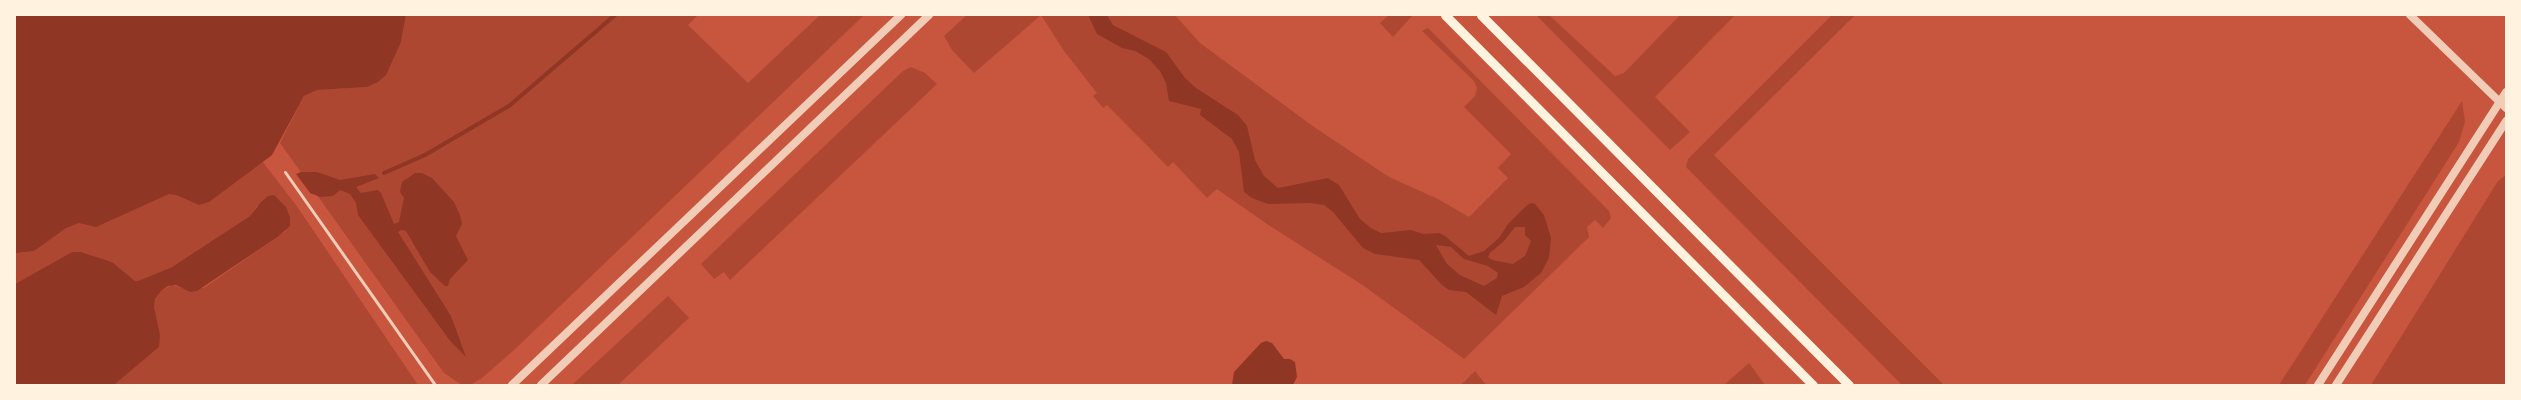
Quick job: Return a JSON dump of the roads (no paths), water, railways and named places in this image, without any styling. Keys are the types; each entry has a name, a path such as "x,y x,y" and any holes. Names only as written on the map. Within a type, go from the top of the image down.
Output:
{"main road":[{"path":"1445,15 1813,385"},
{"path":"1481,15 1849,385"}],"street":[{"path":"512,385 901,15"},
{"path":"541,385 929,15"},
{"path":"2410,15 2506,108"},
{"path":"2318,385 2506,92"},
{"path":"2336,385 2506,121"}],"lane":[{"path":"285,172 435,385"}],"waterway":[{"path":"384,173 425,155 509,106 615,15"}]}
